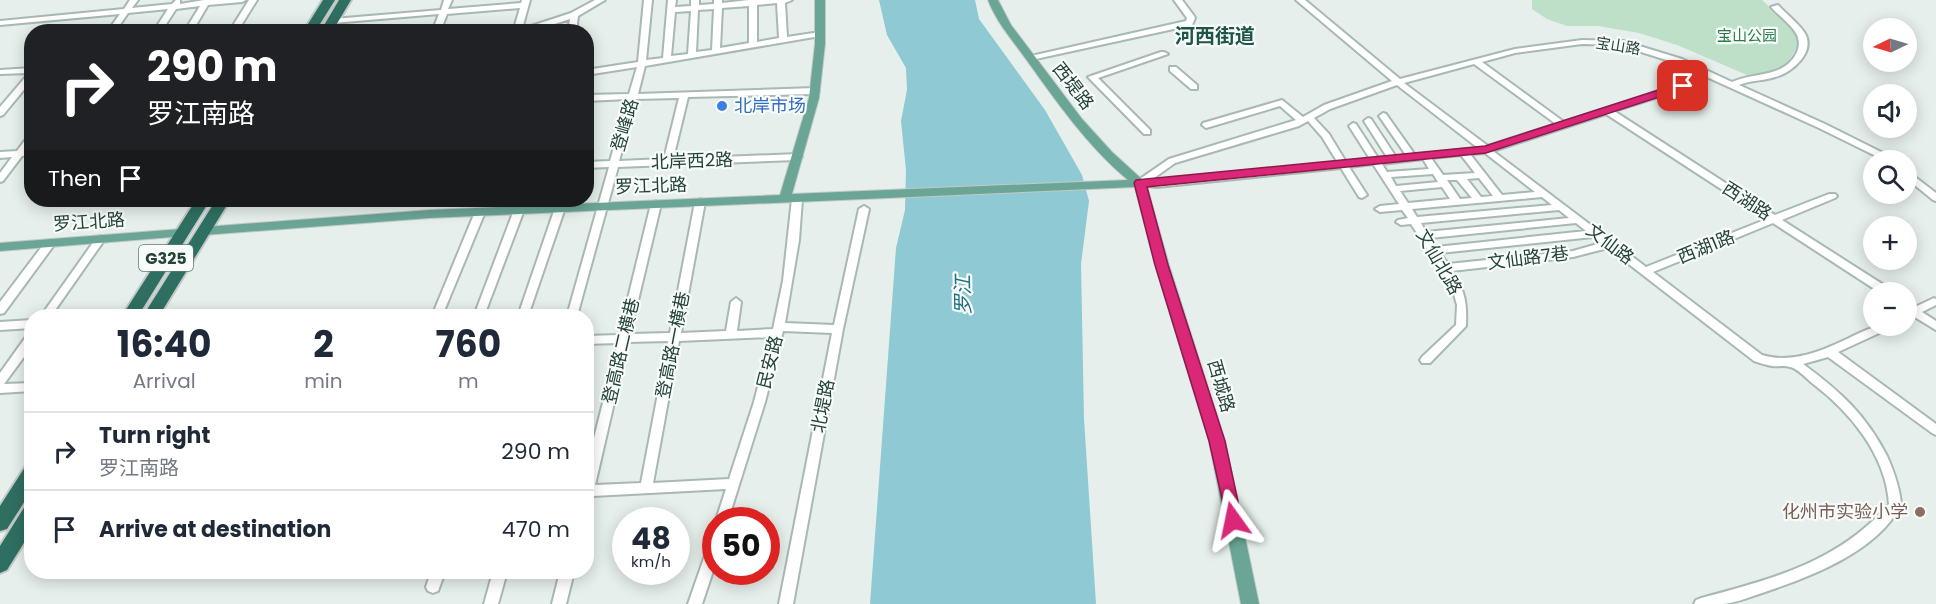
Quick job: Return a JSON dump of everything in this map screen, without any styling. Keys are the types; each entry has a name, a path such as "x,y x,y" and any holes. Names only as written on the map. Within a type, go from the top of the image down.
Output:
{"highway":[{"path":"314,24 329,0"},
{"path":"330,24 345,0"},
{"name":"G325","path":"133,309 199,207"},
{"name":"G325","path":"155,309 219,207"},
{"path":"0,524 24,486"},
{"path":"0,562 24,524"}],"main road":[{"name":"民安路","path":"791,199 797,158 815,91 820,34 820,0"},
{"name":"西堤路","path":"993,0 996,9 1031,58 1095,141 1124,172 1140,183"},
{"name":"罗江北路","path":"594,206 1118,186 1140,183"},
{"name":"西城路","path":"1140,183 1162,265 1217,441 1250,604"},
{"name":"罗江北路","path":"204,231 582,207"},
{"name":"罗江北路","path":"0,247 182,233"}],"street":[{"path":"117,24 134,0"},
{"path":"0,23 176,3 242,0"},
{"path":"238,24 253,0"},
{"path":"439,24 448,0"},
{"path":"544,24 574,15 601,0"},
{"name":"登峰路","path":"574,309 642,63 648,0"},
{"path":"667,58 672,0"},
{"path":"781,0 783,39"},
{"path":"671,10 695,4 788,0"},
{"path":"1031,58 1189,23 1191,18 1178,0"},
{"name":"文仙路","path":"1300,0 1398,82 1758,358 1776,364 1794,363 1863,335"},
{"path":"193,24 207,2"},
{"path":"753,2 753,44"},
{"path":"162,24 176,3"},
{"path":"345,24 526,3 520,24"},
{"path":"716,51 718,3"},
{"path":"692,54 695,4"},
{"path":"1733,85 1742,80 1770,78 1786,71 1802,52 1801,34 1775,7"},
{"path":"573,24 574,15"},
{"path":"594,72 820,34"},
{"name":"宝山路","path":"1140,183 1172,161 1306,119 1327,107 1398,82 1475,61 1556,44 1609,42 1649,51 1733,85 1869,150"},
{"path":"1147,132 1092,77 1164,54"},
{"path":"1475,61 1563,125"},
{"path":"1173,69 1194,87"},
{"path":"0,72 24,72"},
{"path":"0,113 24,82"},
{"path":"1140,183 1157,184 1486,150 1683,86"},
{"path":"594,98 815,91"},
{"path":"668,162 684,95"},
{"path":"1206,125 1282,103 1326,136 1362,195"},
{"name":"西湖路","path":"1608,111 1871,282"},
{"path":"1383,116 1412,157"},
{"path":"1368,121 1393,159"},
{"name":"文仙北路","path":"1353,126 1407,206 1457,287 1462,305 1461,326 1425,360"},
{"path":"0,179 24,148"},
{"path":"1463,152 1500,198"},
{"path":"0,155 24,153"},
{"path":"1425,156 1458,202"},
{"name":"北岸西2路","path":"594,165 797,158"},
{"path":"1385,175 1460,177 1481,175"},
{"path":"1394,189 1440,177"},
{"path":"1460,177 1479,200"},
{"path":"1917,182 1936,198"},
{"path":"1380,209 1544,194"},
{"name":"西湖1路","path":"1646,271 1832,196"},
{"name":"民安路","path":"726,507 759,407 778,330 794,247 791,199"},
{"name":"登高路一横巷","path":"646,489 700,202"},
{"name":"登高路二横巷","path":"594,464 656,204"},
{"path":"1401,222 1562,207"},
{"path":"525,309 560,208"},
{"name":"北堤路","path":"786,604 838,329 864,209"},
{"path":"482,309 519,210"},
{"path":"440,309 480,212"},
{"path":"1425,235 1579,220"},
{"path":"1435,250 1596,233"},
{"path":"51,309 100,239"},
{"path":"0,310 50,243"},
{"name":"文仙路7巷","path":"1446,268 1573,254 1610,244"},
{"path":"731,335 736,302"},
{"path":"1917,308 1934,303"},
{"path":"1917,315 1936,326"},
{"path":"0,326 24,324"},
{"path":"594,340 838,329"},
{"path":"0,381 24,348"},
{"path":"1828,351 1936,430"},
{"path":"1701,604 1747,592 1827,560 1872,532 1895,506 1892,483 1867,429 1837,395 1794,363"},
{"path":"0,389 24,388"},
{"path":"594,493 734,484"},
{"path":"433,586 436,579"},
{"path":"491,604 498,579"},
{"path":"559,604 565,579"},
{"path":"695,604 702,583"}],"green space":[{"name":"宝山公园","path":"1532,0 1762,0 1797,32 1800,43 1782,71 1747,75 1677,45 1639,33 1598,26 1567,26 1547,19 1532,9"}],"water":[{"name":"罗江","path":"879,0 975,0 979,19 1045,110 1082,175 1089,201 1081,264 1084,419 1096,604 870,604 896,248 905,210 906,170 901,121 907,90 906,68 887,35"}],"place":[{"name":"北岸市场","path":"722,106"},
{"name":"化州市实验小学","path":"1920,512"}],"district":[{"name":"河西街道","path":"1215,36"}],"route":[{"path":"1233,520 1217,441 1196,367 1162,265 1140,183 1157,184 1486,150 1683,86"}]}
